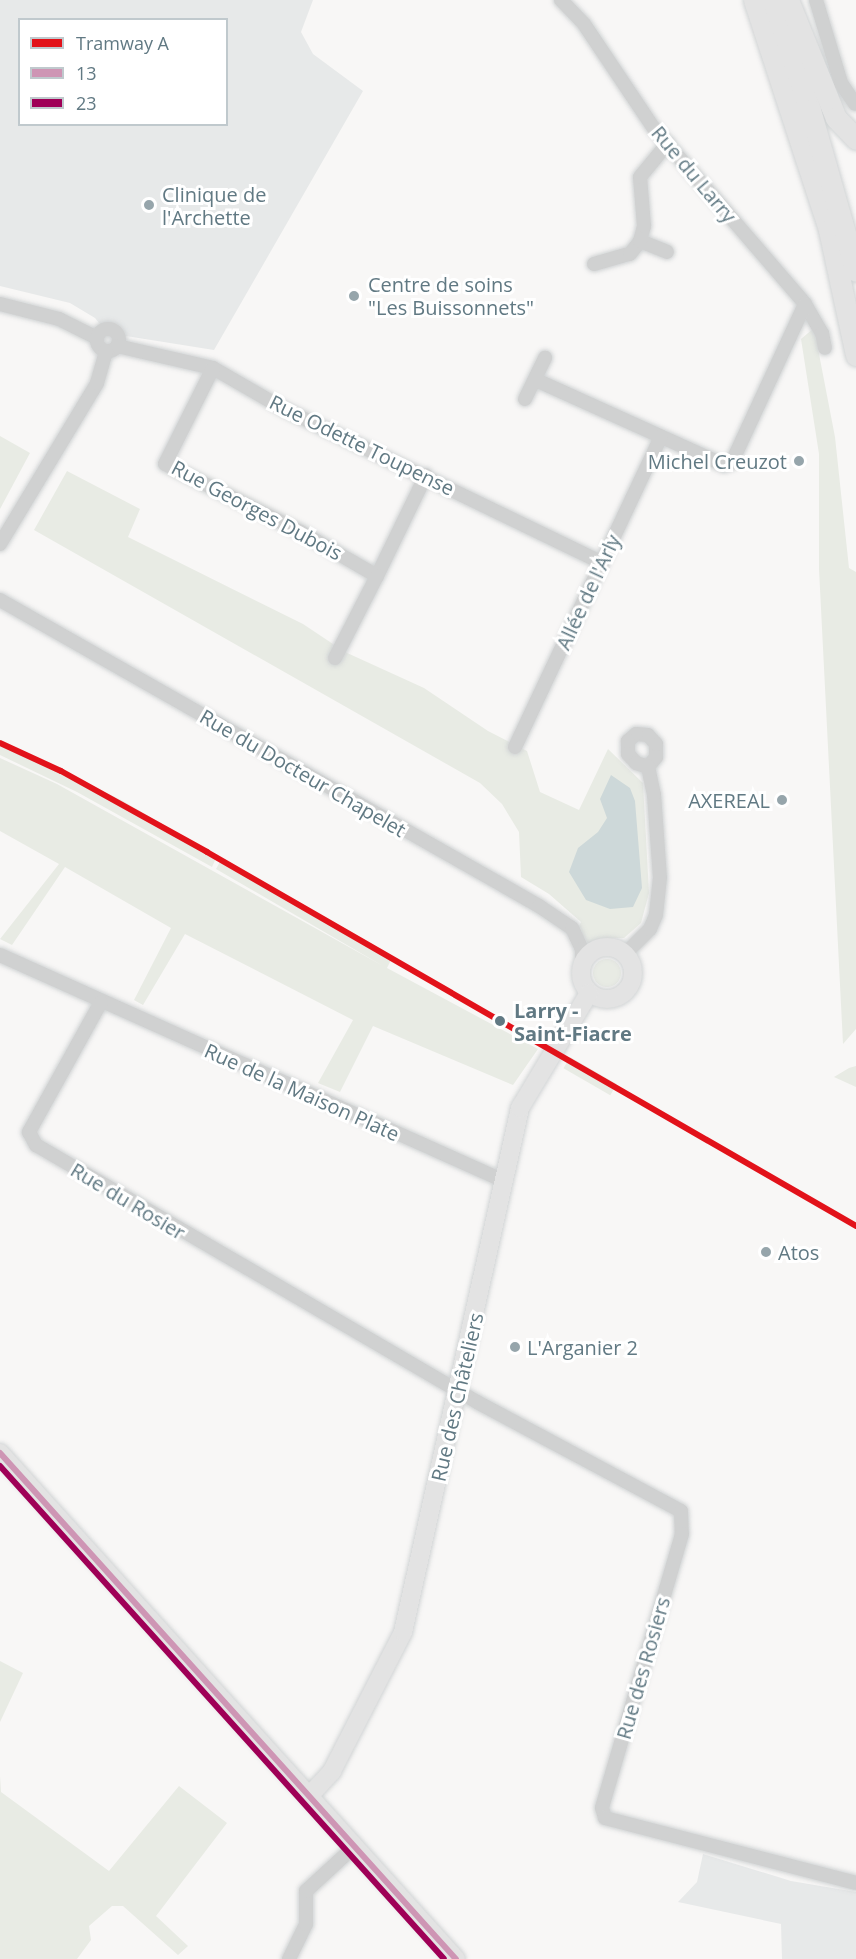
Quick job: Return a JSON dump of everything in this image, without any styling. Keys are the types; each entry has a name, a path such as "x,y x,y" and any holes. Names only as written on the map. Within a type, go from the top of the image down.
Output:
{"main road":[{"path":"754,0 829,230 856,356"},
{"path":"772,0 810,110 856,271"},
{"path":"788,0 836,118 856,139"}],"street":[{"name":"Rue du Larry","path":"561,0 584,24 668,143 805,304 822,333 825,348"},
{"path":"816,0 841,82 855,104"},
{"path":"594,264 630,254 640,241 644,226 640,177 668,143"},
{"path":"640,241 667,252"},
{"path":"0,304 58,319 97,338 99,346 111,349"},
{"path":"536,380 717,464 732,462 805,304"},
{"path":"0,544 97,383 117,333 112,329 105,329 97,338"},
{"name":"Rue Odette Toupense","path":"111,349 213,368 284,409 426,475 602,563"},
{"path":"525,399 545,358"},
{"name":"Rue Georges Dubois","path":"213,368 165,465 301,532 377,576"},
{"name":"Allée de l'Arly","path":"515,747 661,437"},
{"path":"335,658 426,475"},
{"name":"Rue du Docteur Chapelet","path":"0,600 539,906 572,928 582,949 582,964"},
{"path":"625,954 650,929 657,905 659,866 654,795 648,766"},
{"path":"601,947 625,954 633,974 624,993 605,1000 589,993 581,980 582,964 601,947"},
{"path":"0,955 101,1002"},
{"name":"Rue des Châteliers","path":"310,1795 332,1771 403,1632 459,1391 520,1108 589,993"},
{"name":"Rue de la Maison Plate","path":"101,1002 504,1181"},
{"name":"Rue du Rosier","path":"101,1002 29,1132 36,1145 459,1391"},
{"name":"Rue des Rosiers","path":"459,1391 681,1511 682,1534 602,1808 605,1818 856,1882"},
{"path":"0,1453 456,1959"},
{"path":"289,1959 306,1924 306,1891 355,1846"}],"shaded area":[{"name":"Clinique de l'Archette","path":"0,0 313,0 301,32 313,54 363,91 214,350 107,333 95,318 70,303 0,286"},
{"path":"814,328 835,437 849,568 856,572 856,1029 843,1044 819,569 819,454 801,339"},
{"path":"0,436 30,453 0,509"},
{"path":"67,471 140,509 128,537 303,624 345,652 424,688 488,731 527,751 540,792 579,810 608,749 643,783 649,893 641,923 624,938 602,938 589,945 578,928 581,922 549,894 521,877 519,832 502,804 480,783 34,530"},
{"path":"0,740 123,801 217,856 212,867 77,792 0,755"},
{"path":"0,758 57,784 383,966 216,869 222,858 393,956 387,968 538,1049 513,1085 373,1026 340,1092 318,1083 353,1020 185,934 143,1005 134,1000 171,928 65,867 12,945 0,939 59,864 0,831"},
{"path":"611,775 630,788 635,801 642,888 633,907 610,909 586,900 569,872 578,848 598,832 607,818 600,799"},
{"path":"607,959 617,963 621,973 617,983 607,987 597,983 593,973 597,963"},
{"path":"570,1057 617,1084 610,1095 564,1068"},
{"path":"856,1066 856,1087 834,1077 849,1068"},
{"path":"0,1661 23,1673 0,1722"},
{"path":"0,1776 1,1792 109,1871 179,1786 227,1823 156,1916 188,1946 178,1955 123,1906 112,1906 89,1926 91,1940 77,1959 0,1959"},
{"path":"703,1854 791,1881 856,1892 856,1959 782,1959 781,1924 678,1902 697,1882"}],"tram line":[{"name":"A","path":"0,743 61,771 207,852 856,1226"}],"transit line":[{"name":"13","path":"0,1453 456,1959"},
{"name":"23","path":"0,1466 444,1959"}],"place":[{"name":"Clinique de l'Archette","path":"149,205"},
{"name":"Centre de soins \"Les Buissonnets\"","path":"354,296"},
{"name":"Michel Creuzot","path":"799,461"},
{"name":"AXEREAL","path":"782,800"},
{"name":"Larry - Saint-Fiacre","path":"500,1021"},
{"name":"Atos","path":"766,1252"},
{"name":"L'Arganier 2","path":"515,1347"}]}
